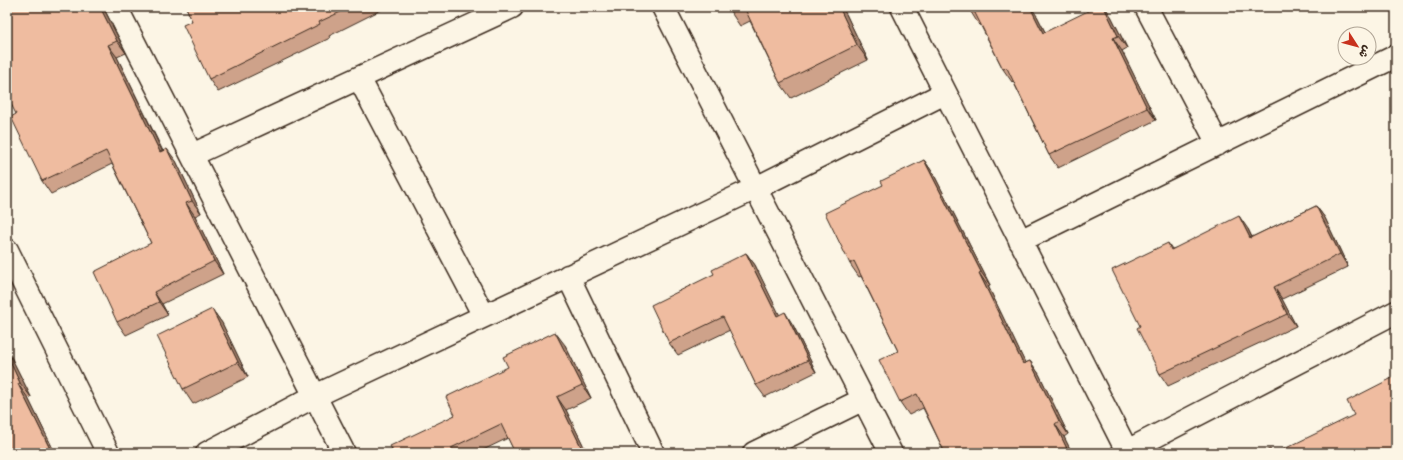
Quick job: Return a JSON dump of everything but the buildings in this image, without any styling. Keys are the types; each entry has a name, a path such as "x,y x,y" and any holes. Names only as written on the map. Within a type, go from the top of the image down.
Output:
{"street":[{"path":"116,7 344,453"},
{"path":"192,155 512,7"},
{"path":"663,7 891,453"},
{"path":"902,7 1127,452 1396,312"},
{"path":"1146,7 1218,144"},
{"path":"1020,241 1396,56"},
{"path":"359,78 484,316"},
{"path":"207,453 315,396 756,188 945,93"},
{"path":"7,250 108,453"},
{"path":"568,276 653,453"},
{"path":"754,453 864,399"}]}
